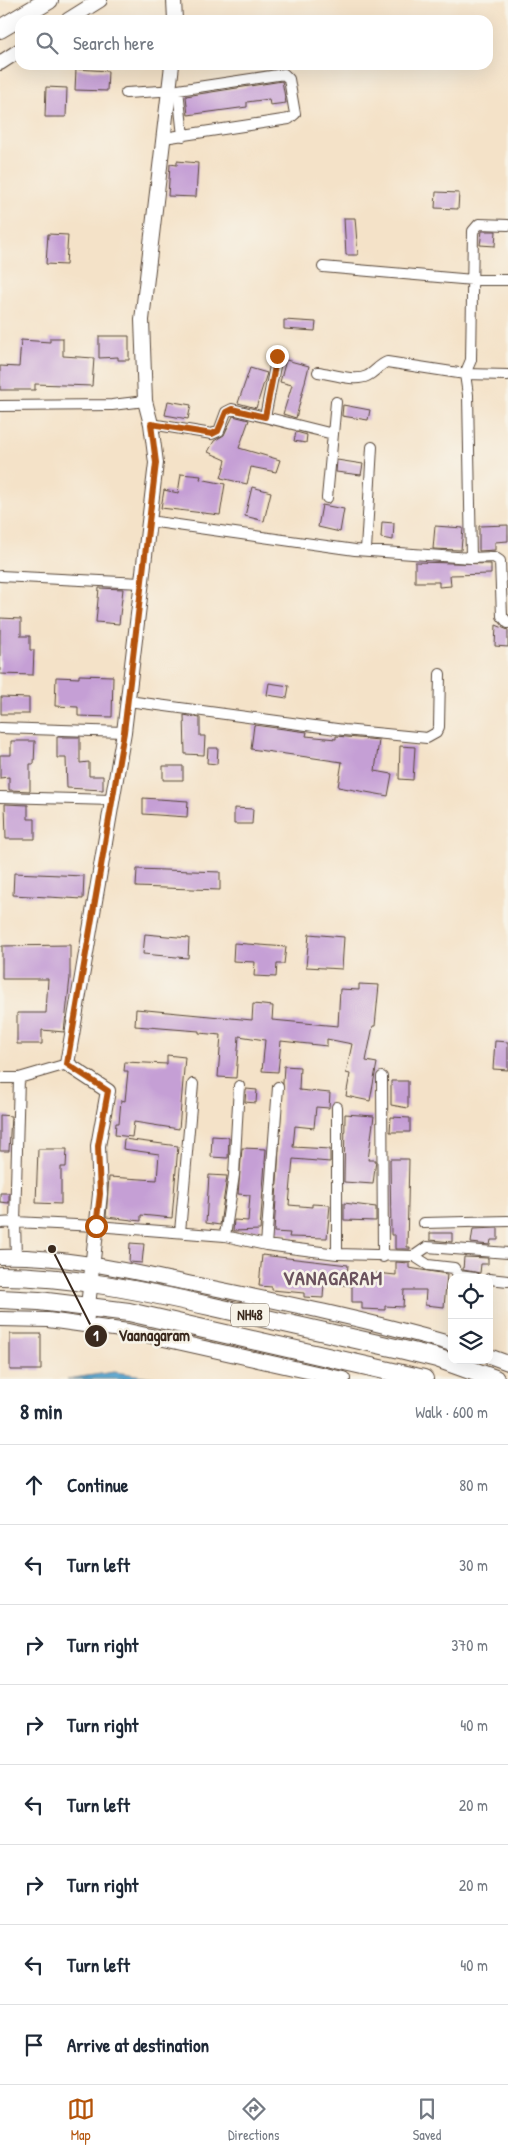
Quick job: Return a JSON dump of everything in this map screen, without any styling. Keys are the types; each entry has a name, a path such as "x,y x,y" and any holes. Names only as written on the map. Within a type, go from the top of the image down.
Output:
{"highway":[{"path":"24,15 49,0"},
{"path":"0,29 15,20"},
{"name":"NH48","path":"0,1276 28,1276 91,1282 400,1349 437,1358 496,1379"},
{"name":"NH48","path":"0,1299 88,1306 138,1314 424,1379"}],"street":[{"path":"76,15 100,0"},
{"path":"174,0 175,15"},
{"path":"0,63 15,53"},
{"path":"172,70 173,90 183,136"},
{"path":"126,93 173,90 284,74 289,79 294,114 289,119 164,138"},
{"path":"67,1064 124,732 156,463 151,424 145,402 142,320 164,138 173,90"},
{"path":"471,558 468,395 465,374 471,360 472,236 475,227 479,224 508,225"},
{"path":"323,267 473,280 508,280"},
{"path":"265,417 277,356"},
{"path":"318,372 361,378 370,374 380,364 387,362 465,374 508,375"},
{"path":"0,406 112,405 145,402"},
{"path":"327,498 336,402"},
{"path":"151,424 212,434 218,431 226,412 232,409 333,434"},
{"path":"366,550 372,446"},
{"path":"149,521 366,550 471,558 494,557 500,562 502,616 508,622"},
{"path":"0,576 142,583"},
{"path":"128,701 344,730 427,738 436,733 440,727 440,674"},
{"path":"0,728 124,732"},
{"path":"0,797 112,800"},
{"path":"0,1078 19,1078 67,1064 108,1091 98,1146 100,1194 86,1325"},
{"path":"382,1077 383,1257"},
{"path":"16,1257 15,1222 19,1078"},
{"path":"180,1232 192,1084"},
{"path":"225,1236 234,1175 239,1086"},
{"path":"266,1245 278,1087"},
{"path":"337,1107 337,1254"},
{"path":"424,1224 508,1221"},
{"path":"0,1223 96,1226 180,1232 225,1236 266,1245 337,1254 383,1257 414,1256 427,1247 508,1253"},
{"path":"414,1256 428,1265 454,1268 458,1274"},
{"path":"0,1258 16,1257 92,1264 338,1315 448,1343"},
{"path":"493,1280 508,1281"},
{"path":"0,1319 48,1320 86,1325 175,1341 343,1379"},
{"path":"493,1357 508,1363"}],"water":[{"path":"114,1372 166,1379 67,1379"}],"building":[{"path":"76,70 108,71 107,91 75,90"},
{"path":"282,81 286,103 270,105 269,99 247,102 247,107 188,115 186,96"},
{"path":"46,87 67,88 66,117 45,117"},
{"path":"177,161 198,163 196,197 168,196 170,164 177,165"},
{"path":"436,192 459,193 458,209 435,208"},
{"path":"344,218 355,218 358,255 346,255"},
{"path":"482,231 496,231 495,246 480,245"},
{"path":"48,234 68,235 66,265 46,264"},
{"path":"284,320 316,322 315,331 284,329"},
{"path":"99,336 129,336 129,360 118,360 118,357 99,358"},
{"path":"50,338 63,338 63,356 94,358 92,386 35,384 35,390 0,390 0,366 19,367 21,340 50,342"},
{"path":"286,360 309,366 296,418 283,414 292,385 280,382"},
{"path":"250,368 267,373 256,408 238,403"},
{"path":"168,401 191,405 188,419 165,415"},
{"path":"343,405 370,410 368,420 342,416"},
{"path":"233,416 249,420 239,448 280,460 276,472 251,467 247,484 221,478 226,460 208,452 214,441 224,435"},
{"path":"296,432 307,435 306,443 294,441"},
{"path":"337,460 363,464 361,475 336,472"},
{"path":"181,474 201,476 200,479 225,484 220,515 161,508 164,490 178,493"},
{"path":"252,487 271,492 264,521 245,516"},
{"path":"322,505 344,509 340,532 318,527"},
{"path":"382,522 394,523 393,540 381,538"},
{"path":"508,525 508,541 495,542 495,550 479,551 479,526"},
{"path":"435,526 463,528 461,550 433,549"},
{"path":"415,562 491,564 491,574 450,575 451,586 439,587 439,582 415,582"},
{"path":"99,588 123,589 119,624 96,622"},
{"path":"0,618 21,619 21,636 30,636 30,650 34,650 33,675 0,674"},
{"path":"496,625 508,630 508,647 495,646"},
{"path":"79,675 113,676 112,717 78,716 78,707 55,706 56,677 79,678"},
{"path":"269,683 289,686 287,698 267,695"},
{"path":"1,697 29,698 29,714 1,714"},
{"path":"184,715 200,718 200,736 205,736 204,755 185,754"},
{"path":"254,725 307,732 306,736 336,739 336,736 379,740 375,771 392,774 388,796 338,787 342,762 251,749"},
{"path":"57,737 80,737 80,763 89,762 89,776 103,776 103,790 67,788 66,758 57,758"},
{"path":"11,741 35,741 34,764 30,764 30,791 9,790 9,777 0,778 0,755 11,755"},
{"path":"400,746 415,747 413,780 399,779"},
{"path":"208,748 218,748 217,764 207,763"},
{"path":"163,766 183,766 183,780 163,780"},
{"path":"143,798 188,801 187,817 143,814"},
{"path":"5,804 28,805 28,819 35,819 35,839 6,839"},
{"path":"234,808 253,809 252,824 234,824"},
{"path":"137,869 220,872 220,890 136,887"},
{"path":"14,873 84,876 83,899 13,895"},
{"path":"145,934 189,938 188,958 143,954"},
{"path":"309,934 344,937 342,969 306,967"},
{"path":"234,943 286,947 284,964 277,964 276,977 254,976 255,962 233,961"},
{"path":"70,945 70,978 64,1032 42,1030 42,1044 17,1044 17,1013 46,1013 48,979 2,979 2,946"},
{"path":"359,984 379,985 375,1026 373,1026 366,1061 377,1063 370,1101 346,1096 350,1074 346,1073 352,1044 327,1039 327,1046 281,1041 278,1072 262,1071 265,1040 239,1036 236,1078 218,1077 221,1035 199,1033 199,1031 135,1026 136,1009 252,1020 253,1004 273,1006 272,1020 338,1026 340,989 359,990"},
{"path":"495,1041 508,1042 508,1070 493,1069"},
{"path":"167,1055 185,1057 179,1129 134,1122 132,1137 115,1135 116,1123 119,1123 121,1100 125,1101 128,1071 124,1071 125,1062 167,1064"},
{"path":"284,1066 300,1067 299,1090 330,1093 329,1108 316,1107 314,1128 295,1126 293,1147 330,1149 330,1162 293,1159 289,1205 312,1207 312,1204 330,1205 327,1238 289,1237 290,1233 274,1232"},
{"path":"391,1081 408,1081 408,1108 391,1105"},
{"path":"246,1089 257,1090 256,1103 245,1102"},
{"path":"345,1114 374,1116 368,1160 376,1160 373,1184 344,1182"},
{"path":"0,1115 11,1116 9,1151 0,1151"},
{"path":"391,1117 410,1118 410,1132 390,1132"},
{"path":"212,1136 229,1137 228,1158 211,1157"},
{"path":"124,1139 178,1146 172,1218 141,1215 141,1221 106,1217 109,1177 157,1180 159,1154 123,1149"},
{"path":"242,1148 266,1149 260,1230 233,1231 234,1220 248,1221 250,1195 238,1194"},
{"path":"38,1149 67,1149 66,1167 61,1167 61,1204 36,1203"},
{"path":"390,1159 409,1159 407,1247 410,1247 410,1249 395,1249 395,1235 391,1235"},
{"path":"209,1175 227,1176 220,1225 206,1223"},
{"path":"0,1193 9,1193 9,1203 0,1202"},
{"path":"344,1203 376,1207 376,1221 344,1220"},
{"path":"498,1228 498,1240 491,1240 490,1245 471,1243 473,1229"},
{"path":"430,1233 452,1233 452,1242 430,1240"},
{"path":"130,1243 144,1244 142,1263 129,1262"},
{"path":"262,1255 348,1265 347,1275 376,1276 376,1273 396,1275 396,1262 409,1263 409,1268 447,1274 444,1307 425,1305 426,1290 404,1290 403,1307 385,1306 385,1310 362,1309 362,1302 352,1302 352,1286 324,1283 323,1298 304,1297 304,1293 272,1290 272,1287 259,1286"},
{"path":"464,1257 488,1258 488,1264 481,1264 480,1273 463,1270"},
{"path":"10,1334 41,1334 41,1370 10,1370"}],"place":[{"name":"Vaanagaram","path":"52,1249"}],"district":[{"name":"VANAGARAM","path":"333,1278"}],"route":[{"path":"96,1226 100,1194 98,1146 108,1091 67,1064 124,732 156,463 151,424 212,434 218,431 226,412 232,409 265,417 277,356"}]}
